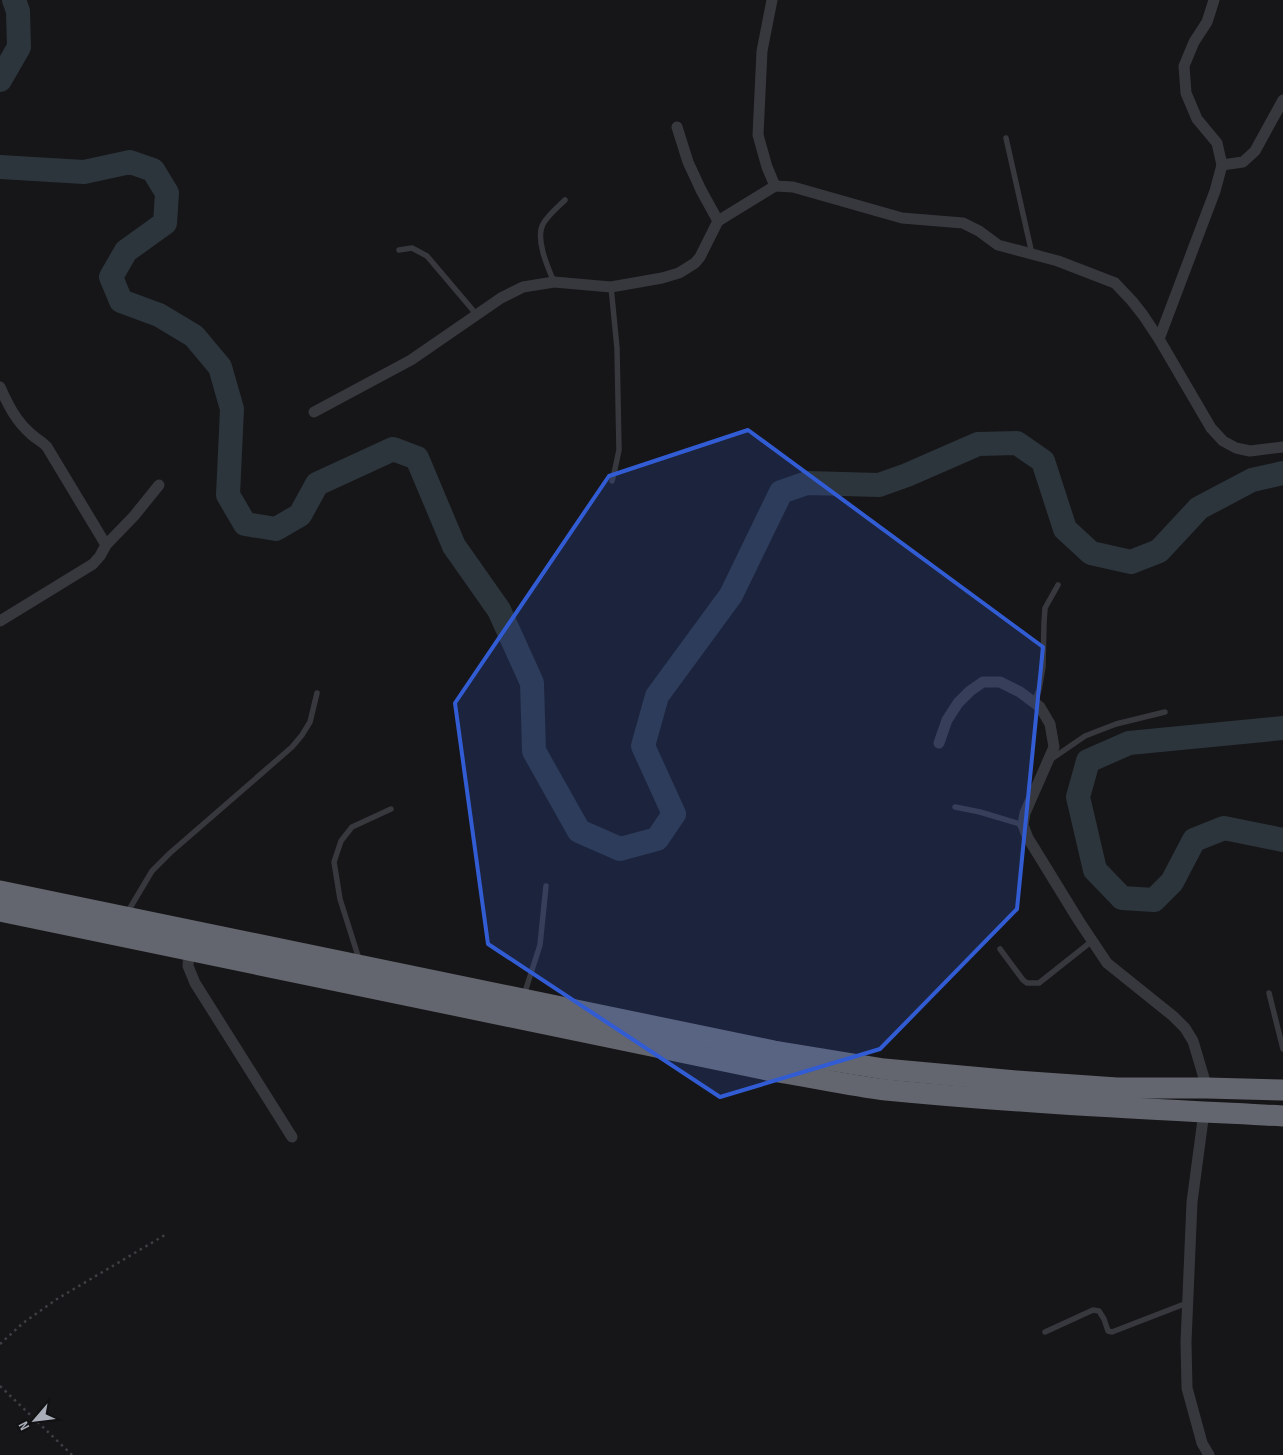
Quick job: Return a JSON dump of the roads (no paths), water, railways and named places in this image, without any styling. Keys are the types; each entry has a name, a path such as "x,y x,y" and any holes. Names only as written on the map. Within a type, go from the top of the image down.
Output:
{"highway":[{"path":"0,891 774,1051 884,1069 1117,1088 1283,1090"},
{"path":"0,911 767,1070 884,1089 1020,1102 1283,1116"}],"street":[{"path":"772,0 762,51 758,135 775,186"},
{"path":"1159,339 1215,191 1222,165 1217,143 1197,119 1186,93 1184,66 1194,42 1207,22 1214,0"},
{"path":"1222,165 1243,162 1255,151 1279,113 1283,100"},
{"path":"677,127 688,162 700,190 718,220"},
{"path":"314,412 411,360 501,298 522,287 554,282 611,286 662,278 679,273 695,263 700,257 718,220 775,186 793,187 902,218 963,223 979,231 998,245 1058,261 1115,284 1132,301 1159,339 1211,428 1223,441 1236,448 1250,452 1283,447"},
{"path":"0,387 17,420 32,436 41,440 47,446 106,545"},
{"path":"0,620 92,564 100,556 106,545 134,516 159,485"},
{"path":"939,743 948,720 958,703 970,691 984,682 1000,682 1020,692 1040,707 1050,724 1054,747 1025,813 1023,825 1028,838 1092,941 1108,963 1185,1028 1192,1040 1207,1088"},
{"path":"189,951 188,966 195,983 292,1137"},
{"path":"1204,1112 1192,1202 1186,1342 1188,1388 1202,1444 1209,1455"}],"lane":[{"path":"1006,138 1032,254"},
{"path":"554,282 546,264 541,235 543,225 564,200"},
{"path":"399,250 412,248 427,256 477,315"},
{"path":"611,286 618,348 619,450 612,481"},
{"path":"1034,702 1039,690 1043,667 1045,608 1058,585"},
{"path":"125,917 152,871 170,853 292,747 310,722 317,693"},
{"path":"1049,761 1085,736 1116,724 1165,712"},
{"path":"955,807 980,812 1023,825"},
{"path":"360,966 340,899 334,862 341,841 352,827 391,809"},
{"path":"522,1000 540,945 546,886"},
{"path":"1000,949 1023,980 1027,983 1039,983 1092,941"},
{"path":"1269,993 1283,1049"},
{"path":"1045,1332 1094,1310 1099,1311 1108,1331 1112,1332 1187,1303"}],"waterway":[{"path":"0,80 19,47 18,11 14,0"},
{"path":"0,167 84,172 130,162 153,170 167,193 165,223 126,251 111,277 121,301 159,315 194,336 220,367 232,409 228,495 245,524 276,529 300,515 317,484 393,449 417,458 454,546 499,610 532,683 534,751 579,831 620,849 657,839 674,814 643,746 657,696 731,595 781,492 807,483 879,485 978,444 1017,443 1043,461 1065,529 1091,553 1131,562 1159,551 1199,508 1252,480 1283,473"},
{"path":"1283,728 1129,743 1088,761 1078,797 1095,870 1122,898 1154,900 1172,882 1194,840 1224,828 1283,840"}]}
